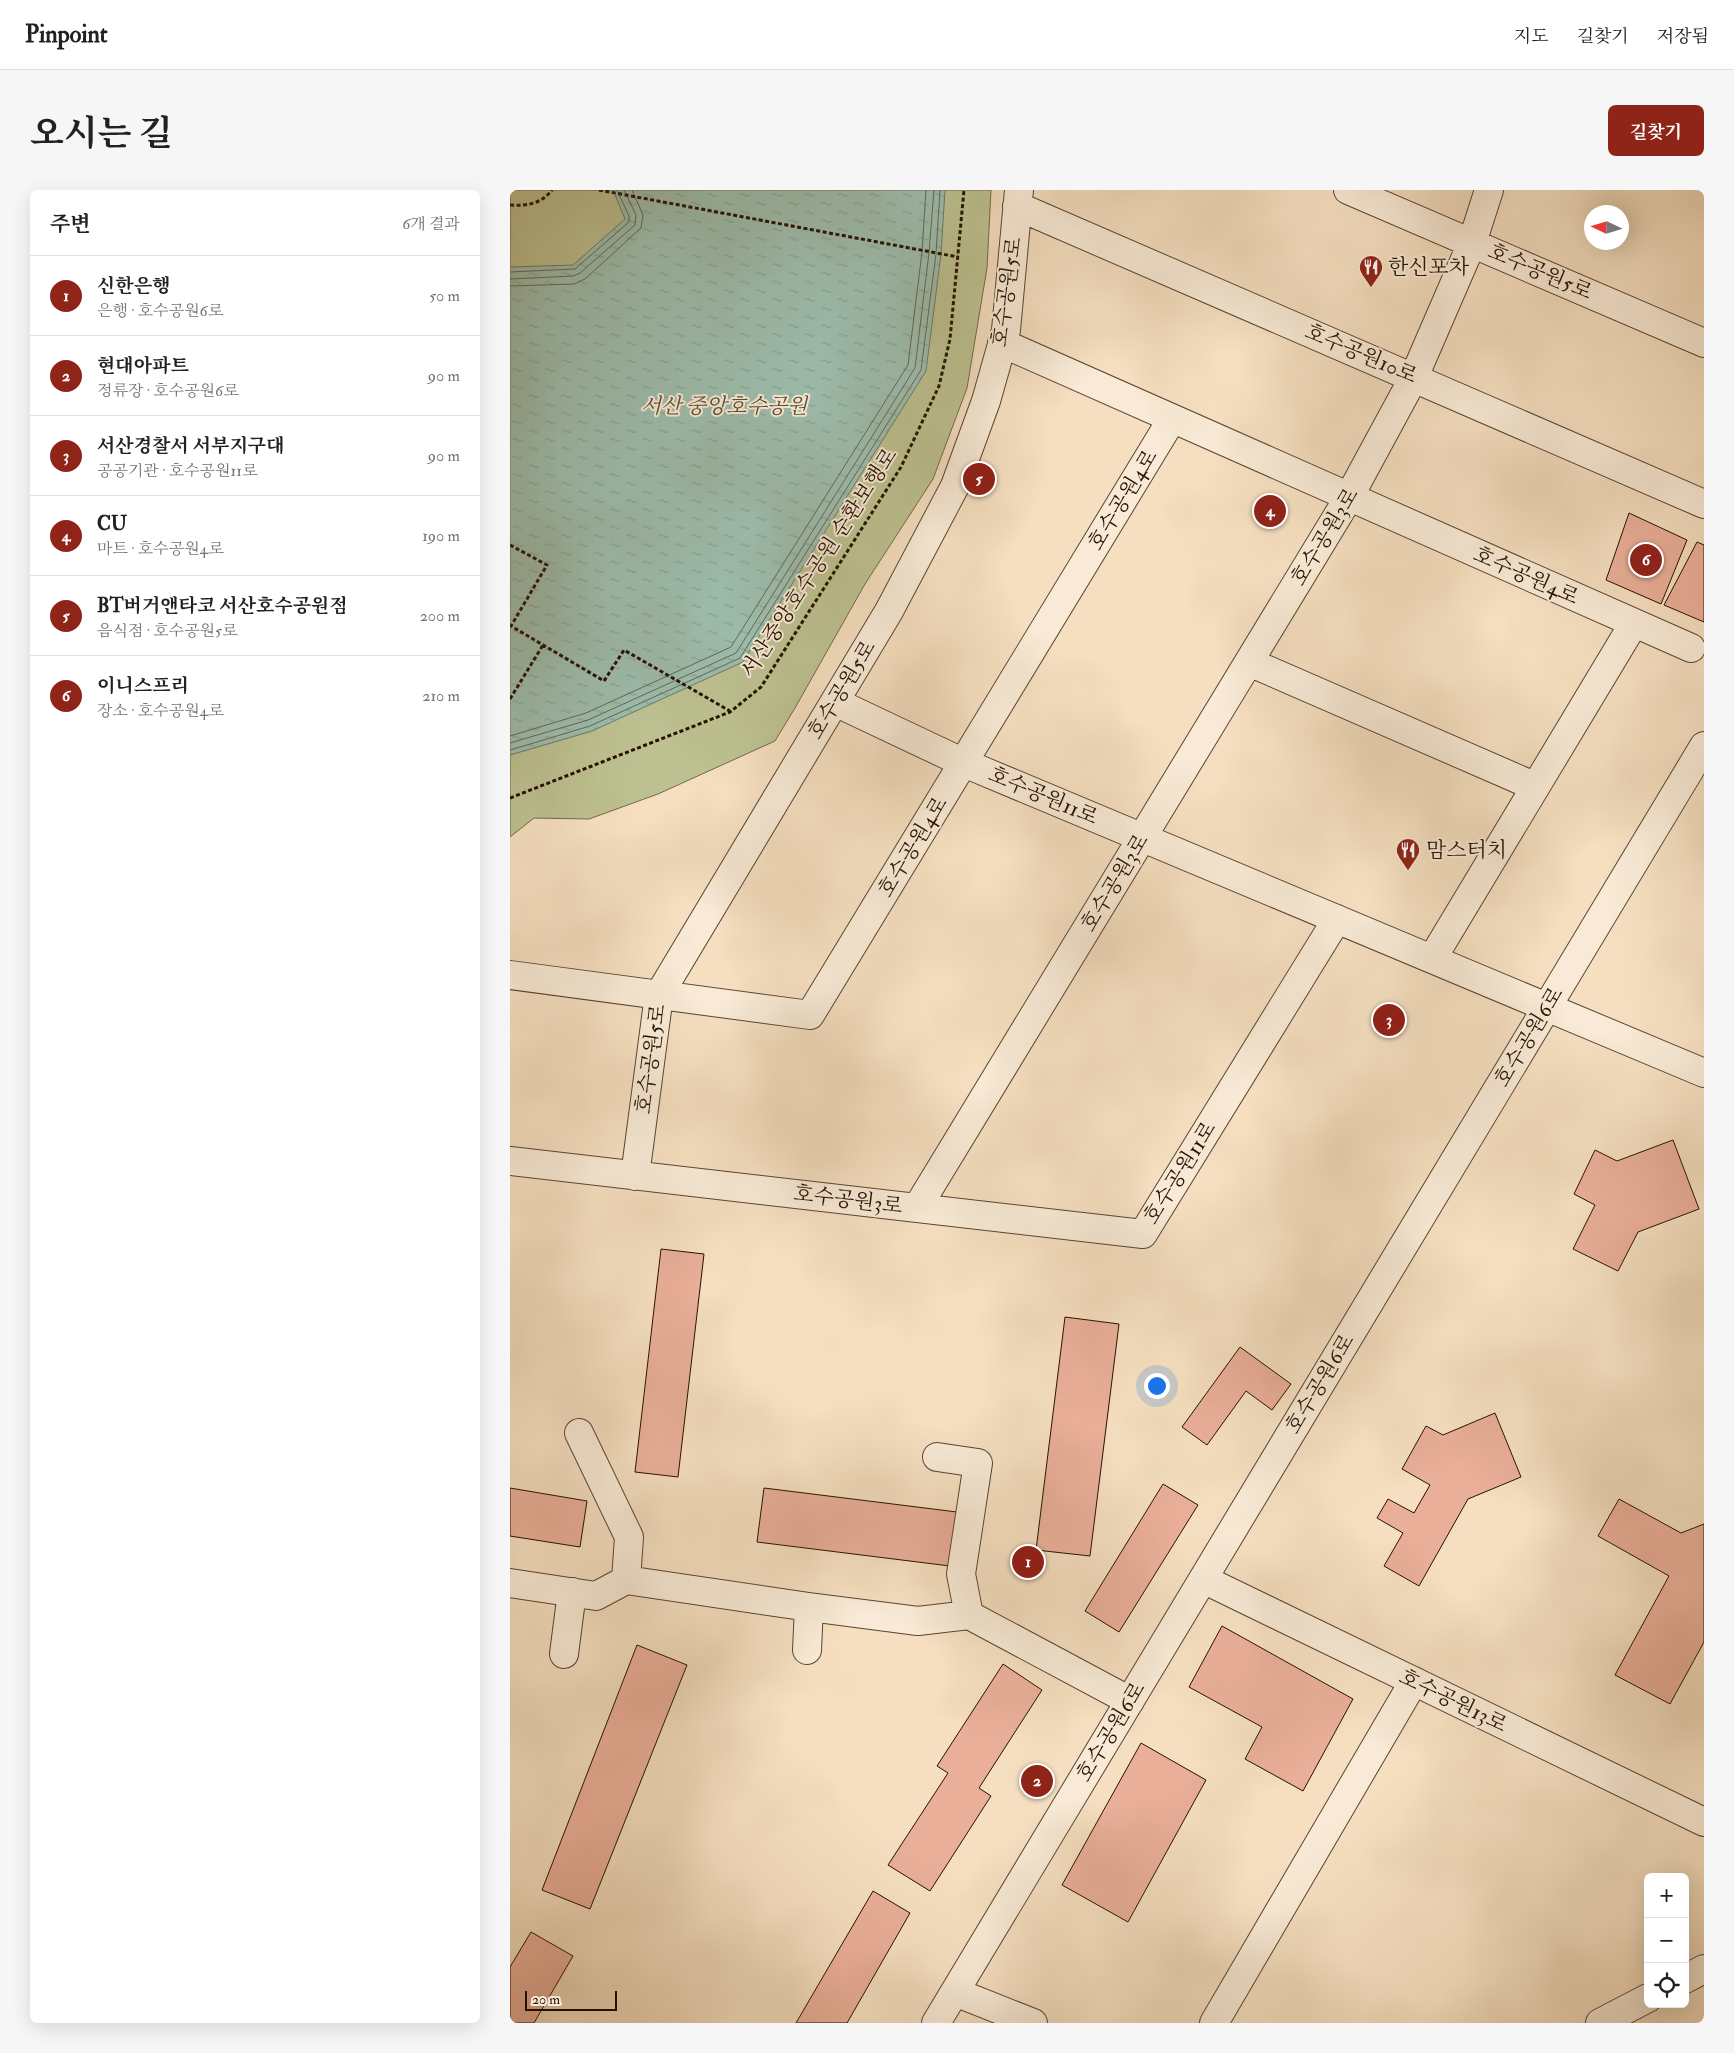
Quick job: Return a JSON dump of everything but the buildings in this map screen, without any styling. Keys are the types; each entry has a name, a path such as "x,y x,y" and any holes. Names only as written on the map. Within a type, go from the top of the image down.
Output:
{"street":[{"name":"호수공원5로","path":"1348,190 1704,342"},
{"name":"호수공원3로","path":"510,1161 917,1208 1350,497 1414,377 1472,243 1489,190"},
{"name":"호수공원5로","path":"635,1176 659,995 889,611 955,486 986,401 1006,330 1018,198"},
{"name":"호수공원10로","path":"1018,198 1414,377 1704,504"},
{"name":"호수공원4로","path":"1002,343 1691,648"},
{"name":"호수공원4로","path":"510,976 810,1015 1172,419"},
{"path":"1432,959 1534,786 1634,623"},
{"path":"1249,662 1534,786"},
{"name":"호수공원11로","path":"835,702 964,763 1547,1007 1702,1067"},
{"name":"호수공원6로","path":"936,2023 1704,746"},
{"name":"호수공원11로","path":"917,1208 1143,1234 1336,919"},
{"path":"579,1433 629,1537 626,1580"},
{"path":"937,1456 978,1463 961,1574 968,1615"},
{"name":"호수공원13로","path":"1203,1579 1704,1822"},
{"path":"510,1583 596,1596 626,1580 809,1607 918,1620 968,1615 1130,1701"},
{"path":"564,1654 572,1592"},
{"path":"807,1650 809,1607"},
{"path":"1214,2023 1414,1681"},
{"path":"1689,1977 1704,1969"},
{"path":"955,1992 1033,2023"},
{"path":"1600,2023 1644,2000"}],"path":[{"path":"510,205 524,206 537,203 552,190"},
{"path":"599,190 958,257"},
{"name":"서산중앙호수공원 순환보행로","path":"510,798 730,712 761,687 901,467 939,386 950,340 964,190"},
{"path":"510,545 547,565 511,626 604,681 624,650 730,712"},
{"path":"510,699 543,645"}],"green space":[{"name":"서산 중앙호수공원","path":"510,190 991,190 987,268 967,388 933,479 865,584 775,741 658,794 589,819 534,818 510,837"}],"water":[{"name":"서산 중앙호수공원","path":"613,190 945,190 941,254 926,371 743,662 592,731 510,755 510,267 573,265 625,219"}],"place":[{"name":"한신포차","path":"1371,288"},
{"name":"BT버거앤타코 서산호수공원점","path":"979,479"},
{"name":"CU","path":"1270,511"},
{"name":"이니스프리","path":"1646,560"},
{"name":"맘스터치","path":"1408,871"},
{"name":"서산경찰서 서부지구대","path":"1389,1020"},
{"name":"신한은행","path":"1028,1562"},
{"name":"현대아파트","path":"1037,1781"}]}
